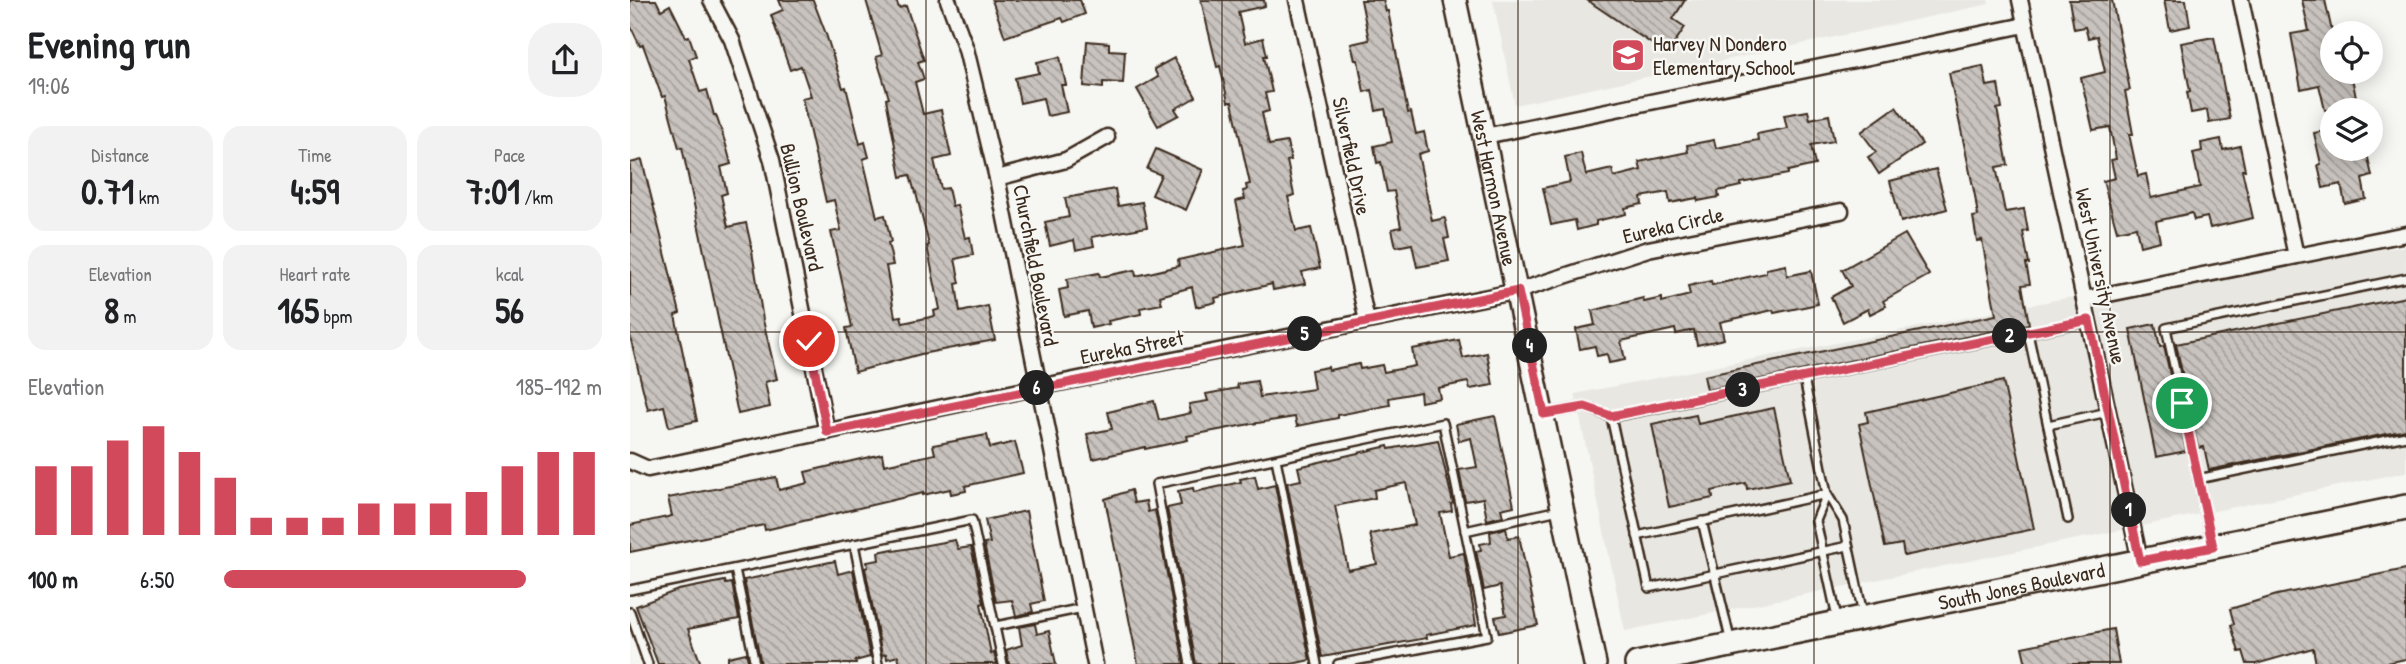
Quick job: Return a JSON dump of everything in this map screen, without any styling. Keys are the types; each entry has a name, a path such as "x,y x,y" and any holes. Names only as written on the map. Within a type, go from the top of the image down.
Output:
{"main road":[{"name":"West Harmon Avenue","path":"1455,0 1595,664"},
{"name":"South Jones Boulevard","path":"1637,664 2406,507"}],"street":[{"name":"Bullion Boulevard","path":"711,0 732,40 772,160 827,432"},
{"name":"Churchfield Boulevard","path":"948,0 966,49 997,178 1094,664"},
{"name":"Silverfield Drive","path":"1297,0 1367,321"},
{"name":"West University Avenue","path":"2020,0 2140,561"},
{"path":"2241,0 2296,256"},
{"path":"1485,136 2025,25"},
{"path":"997,178 1066,160 1107,137"},
{"name":"Eureka Circle","path":"1518,291 1648,249 1841,211"},
{"path":"2084,299 2406,234"},
{"name":"Eureka Street","path":"631,462 648,469 1518,291"}],"lane":[{"path":"2213,547 2166,328 2406,278"},
{"path":"1544,414 1585,407 1611,416 2089,320"},
{"path":"2028,332 2068,519"},
{"path":"1804,378 1827,494 1843,520 1864,618"},
{"path":"2048,425 2108,412"},
{"path":"1611,416 1649,588 1848,545"},
{"path":"1190,664 1156,484 1443,423 1487,636 1338,664"},
{"path":"2198,479 2406,436"},
{"path":"1276,458 1317,664"},
{"path":"1637,536 1827,494"},
{"path":"1827,494 1816,521 1838,623"},
{"path":"1465,531 1563,509"},
{"path":"630,590 972,520 1003,664"},
{"path":"1702,521 1731,645"},
{"path":"854,544 878,664"},
{"path":"735,569 755,664"},
{"path":"996,626 1083,608"},
{"path":"630,612 648,664"}],"shaded area":[{"name":"Harvey N Dondero Elementary School","path":"1493,0 1988,0 1989,4 1515,105"},
{"path":"2406,246 2406,472 1625,631 1575,394 2061,299"}],"building":[{"path":"630,0 656,0 661,10 670,5 686,37 689,36 696,56 689,59 700,92 707,90 731,164 721,167 727,193 721,195 728,227 746,223 751,245 763,320 777,379 765,382 770,407 738,414 682,147 679,148 665,96 662,97 643,45 640,46 630,25"},
{"path":"779,0 813,0 843,88 846,87 860,144 865,142 869,157 863,159 877,217 885,215 891,242 888,243 893,265 886,266 895,317 901,316 903,323 935,316 934,311 940,309 927,246 929,245 915,189 910,175 901,177 886,99 889,98 876,57 882,55 866,0 896,0 899,8 906,6 924,60 918,62 924,79 915,82 923,114 941,110 951,156 934,160 941,189 948,188 952,206 957,205 965,238 970,237 973,255 955,259 960,283 956,284 960,312 988,306 995,340 921,354 855,372 846,328 852,327 831,232 841,230 834,200 826,202 802,98 811,96 801,66 790,70 771,15 783,10"},
{"path":"992,0 1080,0 1085,14 1064,22 1062,18 1005,37"},
{"path":"1201,0 1264,0 1265,6 1238,12 1245,43 1263,38 1272,92 1265,93 1269,111 1262,113 1269,145 1287,142 1291,160 1287,161 1294,195 1288,197 1296,231 1311,228 1320,268 1302,272 1305,284 1273,290 1272,284 1215,298 1216,302 1196,307 1192,287 1160,296 1162,304 1140,308 1141,314 1108,321 1109,324 1091,328 1088,311 1064,316 1059,290 1068,288 1067,279 1099,273 1100,277 1135,270 1136,276 1179,266 1178,260 1245,245 1236,201 1245,199 1243,191 1247,190 1246,185 1250,184 1232,102 1228,102 1220,66 1217,67"},
{"path":"1361,0 1383,0 1388,11 1408,113 1411,112 1416,134 1424,132 1428,151 1418,154 1432,221 1445,218 1449,238 1444,239 1449,261 1417,267 1412,244 1396,247 1392,229 1401,227 1394,191 1387,192 1381,162 1377,163 1374,146 1392,142 1385,109 1376,111 1372,90 1364,92 1358,60 1355,60 1351,44 1369,40"},
{"path":"1587,0 1685,0 1673,19 1685,27 1667,54"},
{"path":"2069,0 2112,0 2130,90 2125,91 2133,134 2129,134 2138,176 2146,174 2151,198 2200,187 2193,153 2202,151 2201,143 2221,139 2223,150 2240,146 2245,170 2242,170 2253,218 2210,228 2207,217 2194,220 2192,213 2156,221 2160,241 2140,246 2136,227 2117,231 2103,181 2115,178 2111,160 2116,159 2110,127 2093,130 2081,78 2105,72 2097,36 2088,38 2085,27 2074,29"},
{"path":"2164,0 2186,0 2190,26 2170,30"},
{"path":"2302,0 2325,0 2330,21 2320,21 2320,84 2353,84 2356,98 2322,98 2319,85 2301,89 2291,34 2309,31"},
{"path":"2214,37 2230,119 2209,123 2207,110 2191,113 2187,92 2190,91 2181,43"},
{"path":"1087,41 1109,43 1109,50 1125,51 1123,83 1103,82 1103,88 1084,86"},
{"path":"1060,57 1066,85 1061,85 1067,112 1047,116 1043,98 1020,103 1015,78 1039,73 1037,62"},
{"path":"1174,58 1196,97 1175,109 1179,115 1158,126 1137,89 1158,77 1154,69"},
{"path":"1983,66 1987,86 1998,84 2002,108 1997,109 2008,165 1996,167 2005,212 2024,209 2028,231 2023,232 2030,284 2022,285 2029,324 1707,390 1704,376 1996,315 1982,240 1977,241 1973,217 1978,216 1975,196 1949,73"},
{"path":"1896,107 1922,144 1879,174 1868,157 1876,152 1861,132"},
{"path":"1808,111 1810,119 1829,115 1834,141 1811,145 1815,165 1788,171 1788,174 1741,183 1741,186 1718,191 1719,197 1698,201 1697,198 1670,203 1668,192 1641,197 1642,204 1625,208 1626,214 1596,221 1596,225 1577,230 1575,220 1551,225 1543,188 1570,182 1565,157 1581,153 1586,175 1612,169 1614,177 1641,170 1639,162 1688,152 1687,145 1714,140 1716,148 1758,140 1757,134 1787,128 1784,115"},
{"path":"2320,132 2320,160 2314,133"},
{"path":"1156,149 1203,170 1186,210 1152,195 1161,175 1147,169"},
{"path":"642,160 680,313 675,315 697,421 669,427 664,406 648,410 630,336 630,163"},
{"path":"2320,161 2369,161 2372,176 2362,179 2366,199 2345,204 2341,184 2323,188 2318,165"},
{"path":"1936,169 1947,209 1901,222 1890,181"},
{"path":"1115,189 1118,206 1142,202 1147,227 1092,237 1094,246 1076,250 1074,240 1050,246 1045,222 1069,217 1065,198"},
{"path":"1905,234 1929,275 1883,301 1886,306 1870,314 1868,309 1843,322 1831,297 1851,286 1842,270"},
{"path":"1786,265 1787,276 1811,271 1818,304 1774,313 1773,310 1720,322 1724,339 1697,345 1694,330 1676,334 1675,329 1621,341 1625,360 1609,363 1607,354 1597,356 1595,346 1580,349 1576,329 1595,325 1592,311 1643,298 1644,302 1662,298 1662,302 1690,295 1688,286 1711,281 1712,285 1766,273 1766,269"},
{"path":"2406,297 2406,430 2209,470 2204,447 2198,448 2176,344"},
{"path":"2155,324 2160,347 2164,346 2186,451 2156,457 2130,329"},
{"path":"1459,340 1463,358 1487,353 1493,385 1470,389 1468,382 1438,388 1440,398 1421,402 1420,392 1389,398 1390,405 1338,415 1338,418 1297,426 1295,417 1245,425 1187,436 1188,440 1093,459 1087,434 1112,429 1108,412 1154,401 1159,420 1191,413 1189,404 1208,401 1206,394 1257,381 1260,397 1314,389 1311,370 1328,367 1329,370 1359,364 1360,369 1382,365 1384,372 1415,366 1412,349"},
{"path":"2003,381 2034,529 1904,556 1902,544 1885,547 1859,424 1868,422 1866,412"},
{"path":"1774,408 1790,480 1747,489 1746,483 1712,491 1713,498 1669,507 1652,424 1696,415 1698,424"},
{"path":"1495,416 1514,506 1501,509 1503,516 1487,520 1483,498 1465,501 1459,470 1477,467 1471,438 1459,441 1456,424"},
{"path":"987,435 990,448 1015,442 1023,473 965,486 966,491 951,494 950,489 923,493 765,530 764,525 630,552 630,525 672,516 668,498 776,477 779,490 808,483 805,472 882,454 884,465 935,454 933,445"},
{"path":"1438,440 1453,503 1452,511 1440,513 1449,556 1464,553 1476,625 1426,635 1427,638 1322,657 1287,483 1301,480 1298,467 1388,446 1389,449","holes":["1406,483 1415,525 1370,534 1377,564 1348,570 1335,506 1375,498 1374,490"]},
{"path":"1255,476 1258,489 1275,485 1310,660 1292,664 1196,664 1167,508 1181,505 1178,491 1193,488 1194,492 1241,482 1240,479"},
{"path":"1131,490 1134,503 1146,501 1148,512 1155,510 1184,664 1138,664 1105,499"},
{"path":"1026,511 1044,601 1031,604 1033,612 1016,616 1012,600 996,602 984,544 990,543 985,520"},
{"path":"1506,528 1508,538 1519,536 1538,625 1499,633 1495,617 1506,615 1500,586 1484,590 1476,551 1481,550 1480,544 1491,542 1490,532"},
{"path":"955,540 958,549 971,547 984,603 981,604 991,654 994,653 997,664 900,664 898,656 887,659 886,654 882,655 865,568 868,567 867,562 879,560 878,552"},
{"path":"835,561 838,574 853,570 870,657 855,661 856,664 761,664 744,580"},
{"path":"2406,569 2406,659 2381,664 2316,664 2313,648 2256,664 2247,664 2243,651 2239,652 2231,625 2234,624 2230,609 2277,595"},
{"path":"725,581 726,584 732,583 739,619 688,629 701,664 658,664 636,606 678,590"},
{"path":"1035,624 1037,634 1049,631 1056,664 1009,664 1006,650 1022,645 1019,627"},
{"path":"2113,629 2119,664 2026,664 2022,647"},
{"path":"746,653 749,664 728,664 728,657"}],"place":[{"name":"Harvey N Dondero Elementary School","path":"1628,55"}],"route":[{"path":"809,341 827,432 1518,291 1544,414 1585,407 1611,416 2089,320 2140,561 2213,547 2182,403"}]}
